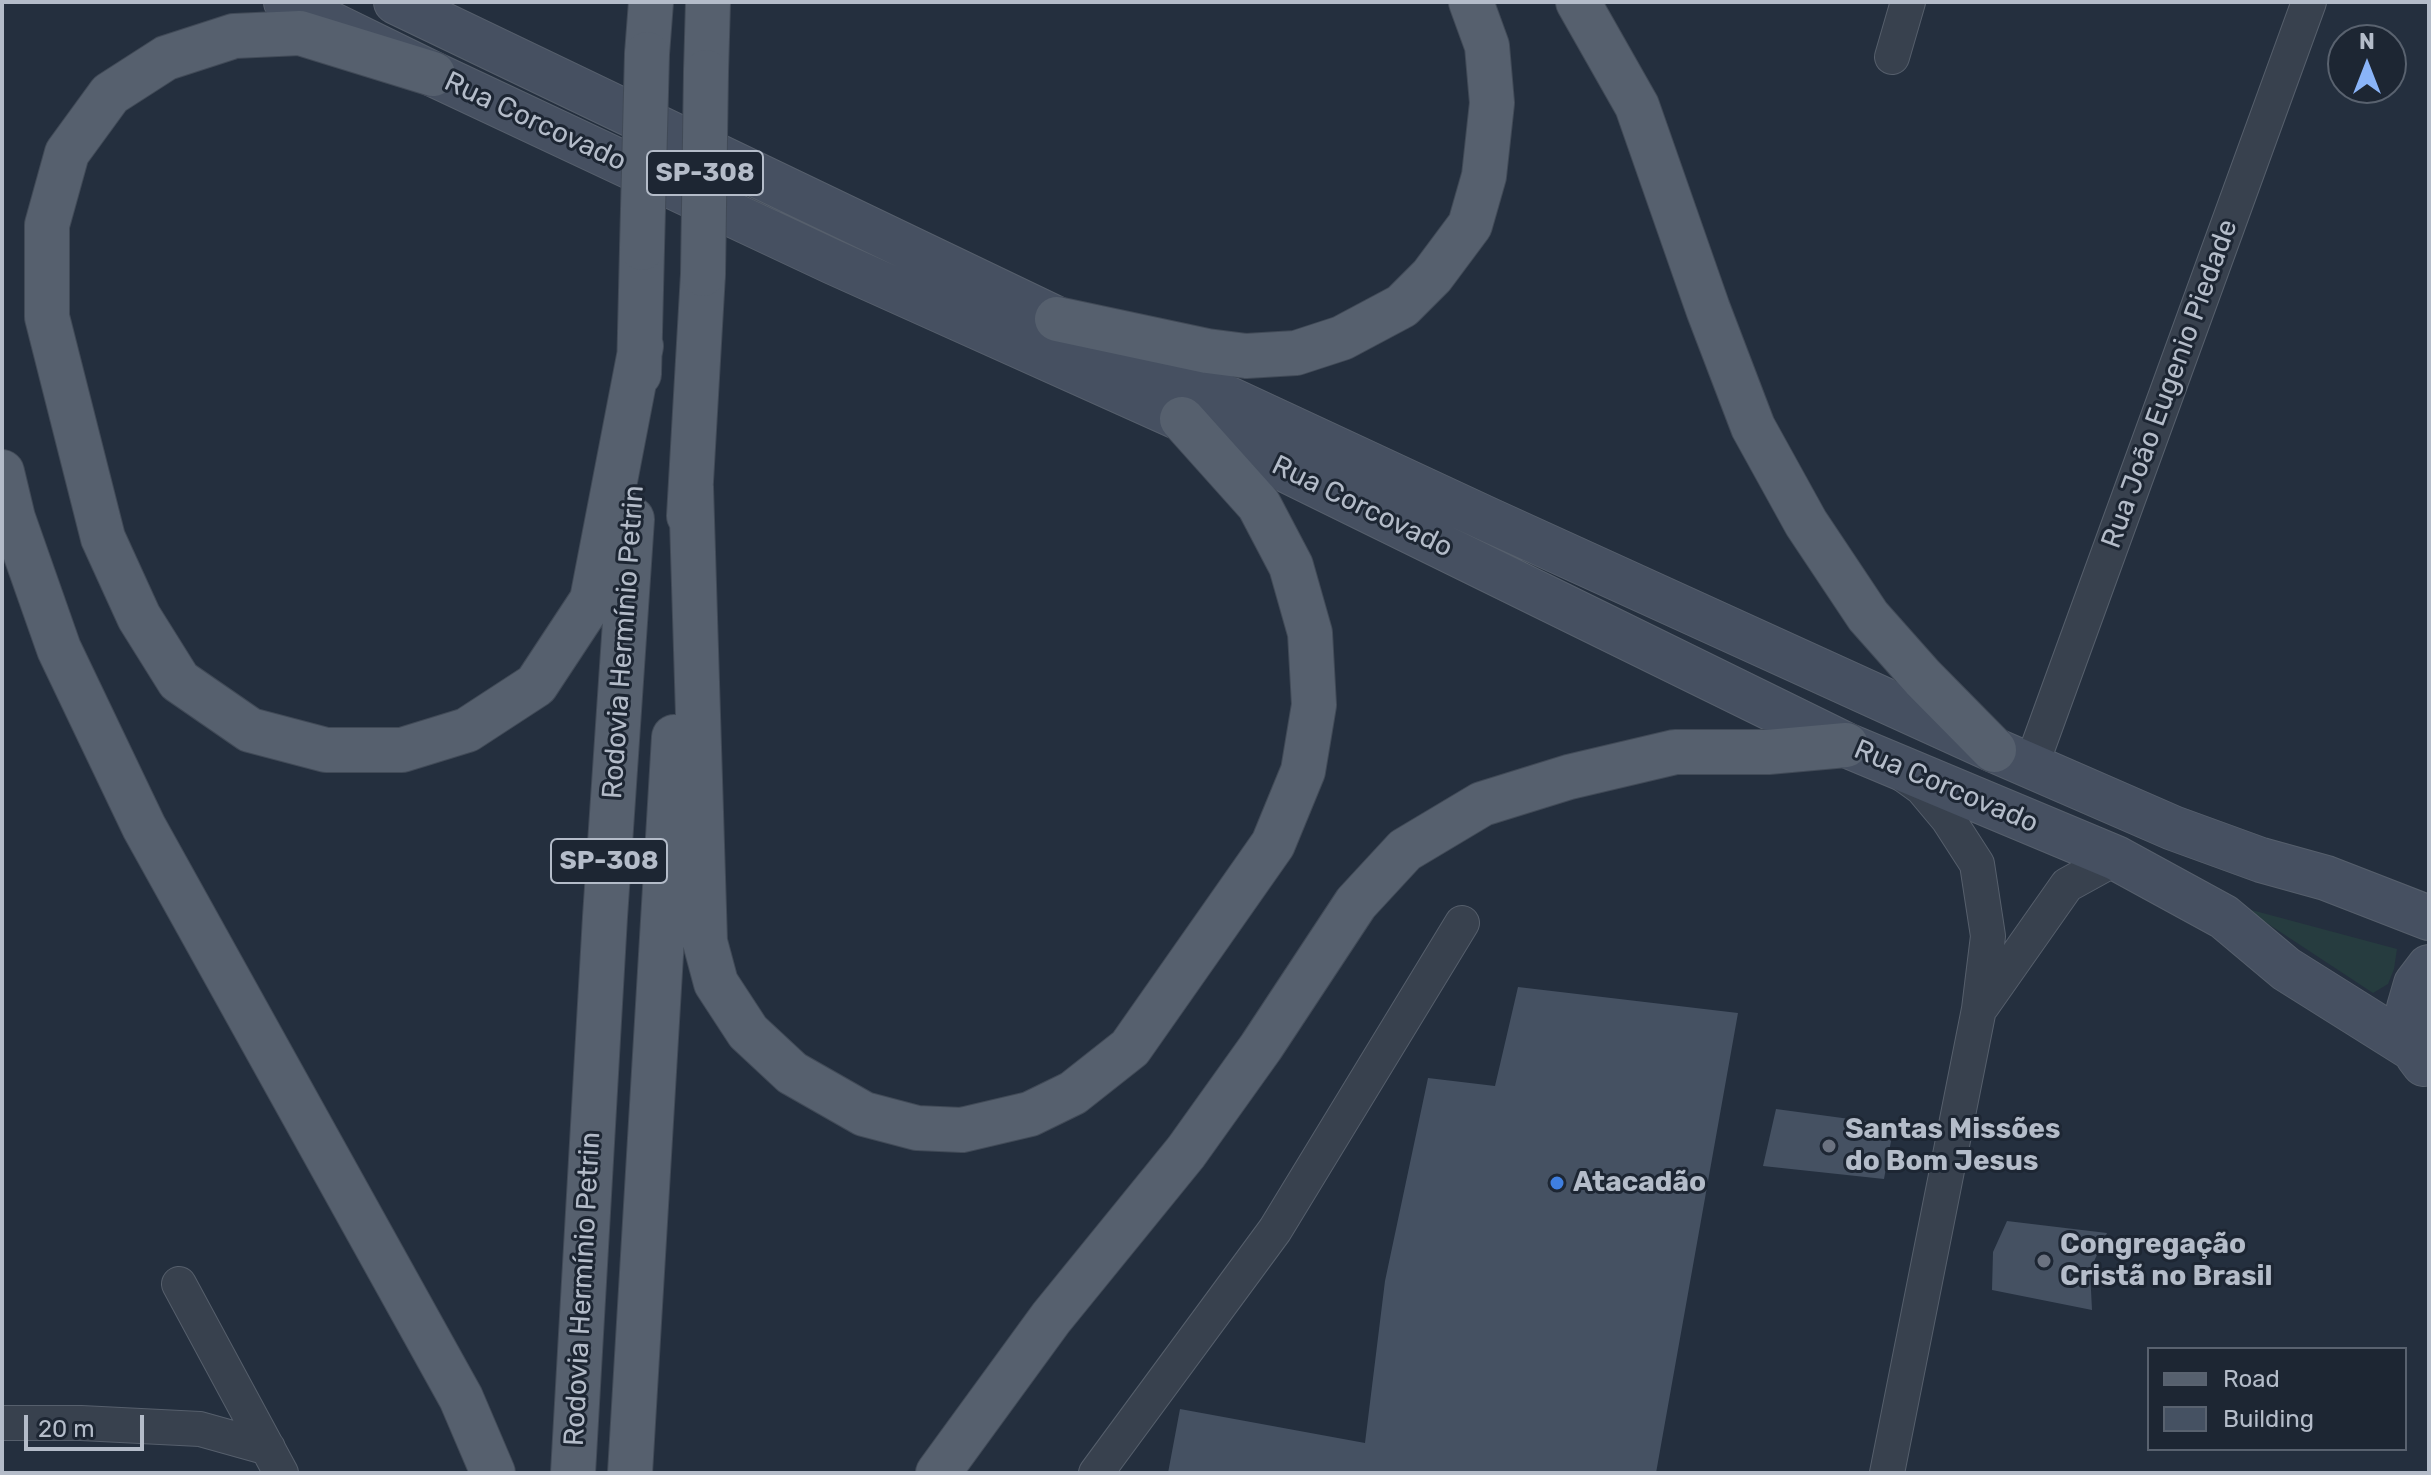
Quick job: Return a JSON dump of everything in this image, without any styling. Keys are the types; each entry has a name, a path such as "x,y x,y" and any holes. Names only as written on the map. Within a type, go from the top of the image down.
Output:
{"main road":[{"name":"Rodovia Hermínio Petrin","path":"573,1473 604,933 635,483 651,2"},
{"path":"1057,319 1207,351 1246,356 1296,353 1331,342 1402,306 1432,276 1470,225 1484,176 1492,103 1487,46 1471,2"},
{"path":"1578,2 1637,106 1753,427 1806,523 1868,616 1923,678 2013,758"},
{"name":"Rodovia Hermínio Petrin","path":"630,1473 703,274 709,7"},
{"path":"433,74 300,33 234,36 166,58 110,94 67,153 47,225 47,317 103,538 139,617 179,681 250,730 326,750 402,750 467,730 536,685 592,600 641,346"},
{"path":"691,487 705,942 716,983 748,1032 792,1073 864,1114 917,1128 962,1130 1030,1114 1073,1093 1130,1048 1273,844 1303,771 1314,705 1310,633 1291,566 1259,505 1182,419"},
{"path":"2,472 13,518 59,649 144,827 461,1398 493,1473"},
{"path":"938,1473 1051,1318 1186,1152 1261,1047 1356,903 1405,850 1482,804 1569,777 1675,752 1866,754"}],"street":[{"name":"Rua Corcovado","path":"286,2 819,255 1182,419 1866,754 2116,858 2224,917 2286,969 2422,1060"},
{"name":"Rua Corcovado","path":"396,2 1057,319 2013,758 2173,828 2428,914"},
{"path":"1892,57 1908,2"},
{"name":"Rua João Eugenio Piedade","path":"2013,758 2309,2"},
{"path":"1866,754 1922,788 1948,819 1977,864 1988,936 1979,1009 1887,1473"},
{"path":"1979,1009 2067,885 2116,858"},
{"path":"1096,1473 1275,1230 1462,923"},
{"path":"2422,1060 2409,1033 2409,1008 2416,984 2429,967"},
{"path":"179,1284 274,1460"},
{"path":"2,1423 200,1429 274,1460"}],"green space":[{"path":"2244,908 2397,949 2388,984 2373,993"}],"building":[{"name":"Atacadão","path":"1518,987 1738,1013 1656,1473 1168,1473 1180,1409 1365,1443 1385,1281 1428,1078 1495,1086"},
{"name":"Santas Missões do Bom Jesus","path":"1776,1109 1894,1125 1884,1179 1763,1166"},
{"name":"Congregação Cristã no Brasil","path":"2007,1221 2107,1233 2090,1270 2092,1310 1992,1290 1993,1252"}],"place":[{"name":"Santas Missões do Bom Jesus","path":"1829,1146"},
{"name":"Atacadão","path":"1557,1183"},
{"name":"Congregação Cristã no Brasil","path":"2044,1261"}]}
